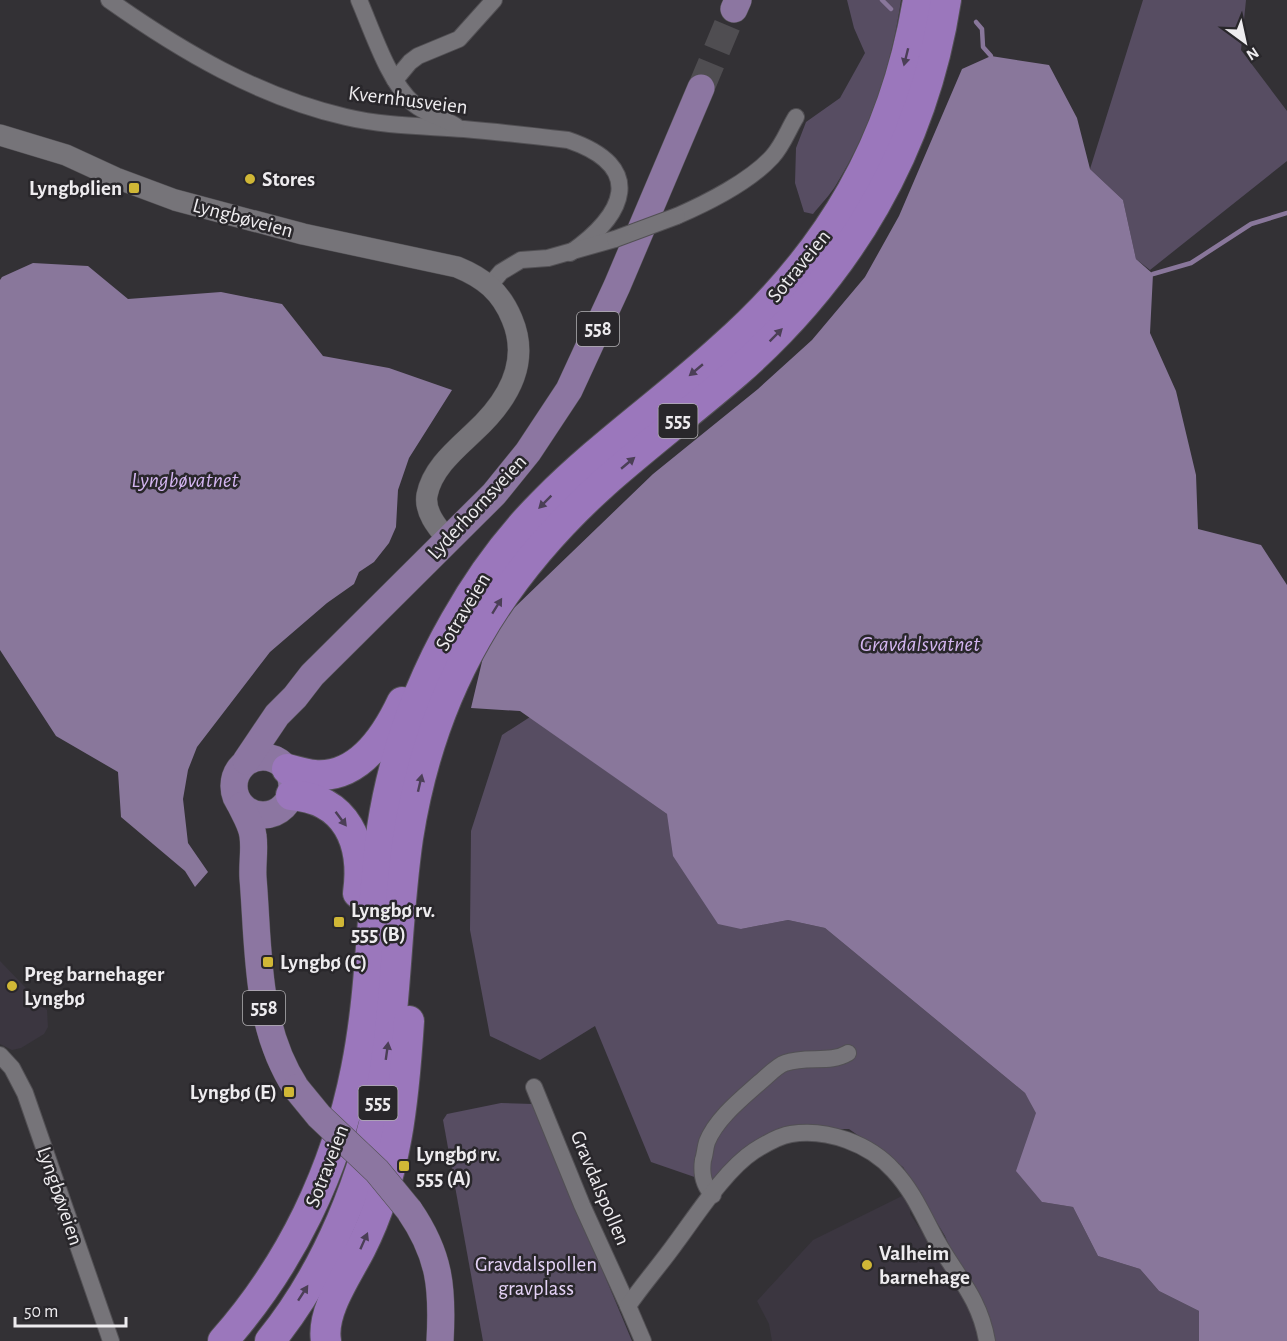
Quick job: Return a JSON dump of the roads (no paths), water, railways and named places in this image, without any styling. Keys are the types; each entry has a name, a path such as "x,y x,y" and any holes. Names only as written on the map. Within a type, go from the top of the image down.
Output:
{"highway":[{"name":"Sotraveien","path":"223,1341 267,1283 308,1215 348,1109 367,993 382,829 391,783 410,718 430,670 454,622 480,579 543,503 587,461 721,350 752,321 795,275 820,242 854,188 877,141 897,91 918,0"},
{"name":"Sotraveien","path":"270,1341 307,1288 332,1240 350,1199 375,1120 388,1044 408,841 425,759 452,685 476,639 504,594 565,521 604,484 737,372 778,334 813,296 848,251 877,203 902,154 923,102 946,0"},
{"name":"555","path":"284,784 329,775 353,765 376,746 395,717 444,616 480,579"},
{"name":"555","path":"284,784 333,808 342,818 355,842 360,867 340,1057 331,1116 314,1177 308,1215"},
{"name":"555","path":"306,1341 327,1327 364,1243 392,1164 397,1141 405,1094 410,1017 408,841"}],"main road":[{"name":"Lyderhornsveien","path":"246,761 277,715 312,675 494,494 514,471 552,418 569,390 617,286 701,88"},
{"name":"Lyderhornsveien","path":"256,921 264,869 284,784 281,737 295,697"},
{"path":"242,806 259,815 269,814 284,784 266,756 246,761"},
{"name":"558","path":"242,806 233,788 234,777 246,761"},
{"name":"Lyderhornsveien","path":"242,806 254,836 253,871 260,972 267,1023 276,1050 296,1089 319,1116 377,1171 424,1232 433,1252 439,1275 442,1304"},
{"path":"419,1341 442,1304"},
{"name":"558","path":"440,1341 442,1304"}],"street":[{"name":"Kvernhusveien","path":"110,0 203,60 276,96 311,108 374,122 568,140 587,146 603,157 616,172 620,189 617,204 608,219 598,231 570,253"},
{"path":"359,0 380,50 407,98 416,106 462,129"},
{"path":"395,80 418,56 459,39 494,0"},
{"path":"490,285 501,272 520,260 570,253 615,239 677,216 726,191 772,158 785,141 796,117"},
{"name":"Lyngbøveien","path":"0,135 66,154 116,178 175,200 303,234 457,267 490,285 504,303 514,325 519,355 517,369 508,392 499,406 441,466 431,484 427,496 430,513 435,524 448,540"},
{"path":"712,1195 703,1178 702,1166 707,1142 713,1131 748,1093 782,1064 815,1057 839,1058 848,1053"},
{"name":"Lyngbøveien","path":"0,1055 12,1068 25,1094 111,1341"},
{"name":"Gravdalspollen","path":"534,1087 582,1205 644,1341"},
{"path":"628,1306 712,1195 752,1152 790,1134 813,1133 836,1136 859,1145 893,1169 906,1185 935,1238 972,1294 987,1341"}],"water":[{"name":"Gravdalsvatnet","path":"991,56 1049,65 1077,118 1090,169 1123,200 1136,259 1153,274 1150,333 1176,391 1196,475 1198,529 1261,545 1287,585 1287,1341 1199,1341 1199,1311 1159,1291 1140,1269 1098,1256 1073,1207 1042,1202 1016,1171 1036,1113 1025,1093 825,928 788,920 741,929 718,924 673,856 667,814 520,711 471,708 489,632 653,474 758,389 812,340 865,277 899,216 962,69"},
{"name":"Lyngbøvatnet","path":"33,263 88,266 128,299 221,292 282,304 323,356 389,368 452,390 409,458 398,490 396,527 389,543 374,562 359,572 354,584 327,603 270,652 197,747 188,770 183,799 188,843 208,872 195,887 185,871 121,817 118,772 56,736 0,650 0,280"}],"waterway":[{"path":"882,0 891,9"},
{"path":"976,22 982,29 983,47 991,56"},
{"path":"1153,274 1191,263 1251,224 1287,213"}],"tunnel":[{"path":"701,88 734,9"}],"place":[{"name":"Stores","path":"250,179"},
{"name":"Lyngbølien","path":"134,188"},
{"name":"Lyngbø rv. 555 (B)","path":"339,922"},
{"name":"Lyngbø (C)","path":"268,962"},
{"name":"Preg barnehager Lyngbø","path":"12,986"},
{"name":"Lyngbø (E)","path":"289,1092"},
{"name":"Lyngbø rv. 555 (A)","path":"404,1166"},
{"name":"Valheim barnehage","path":"867,1265"}],"park label":[{"name":"Gravdalspollen gravplass","path":"536,1276"}]}
